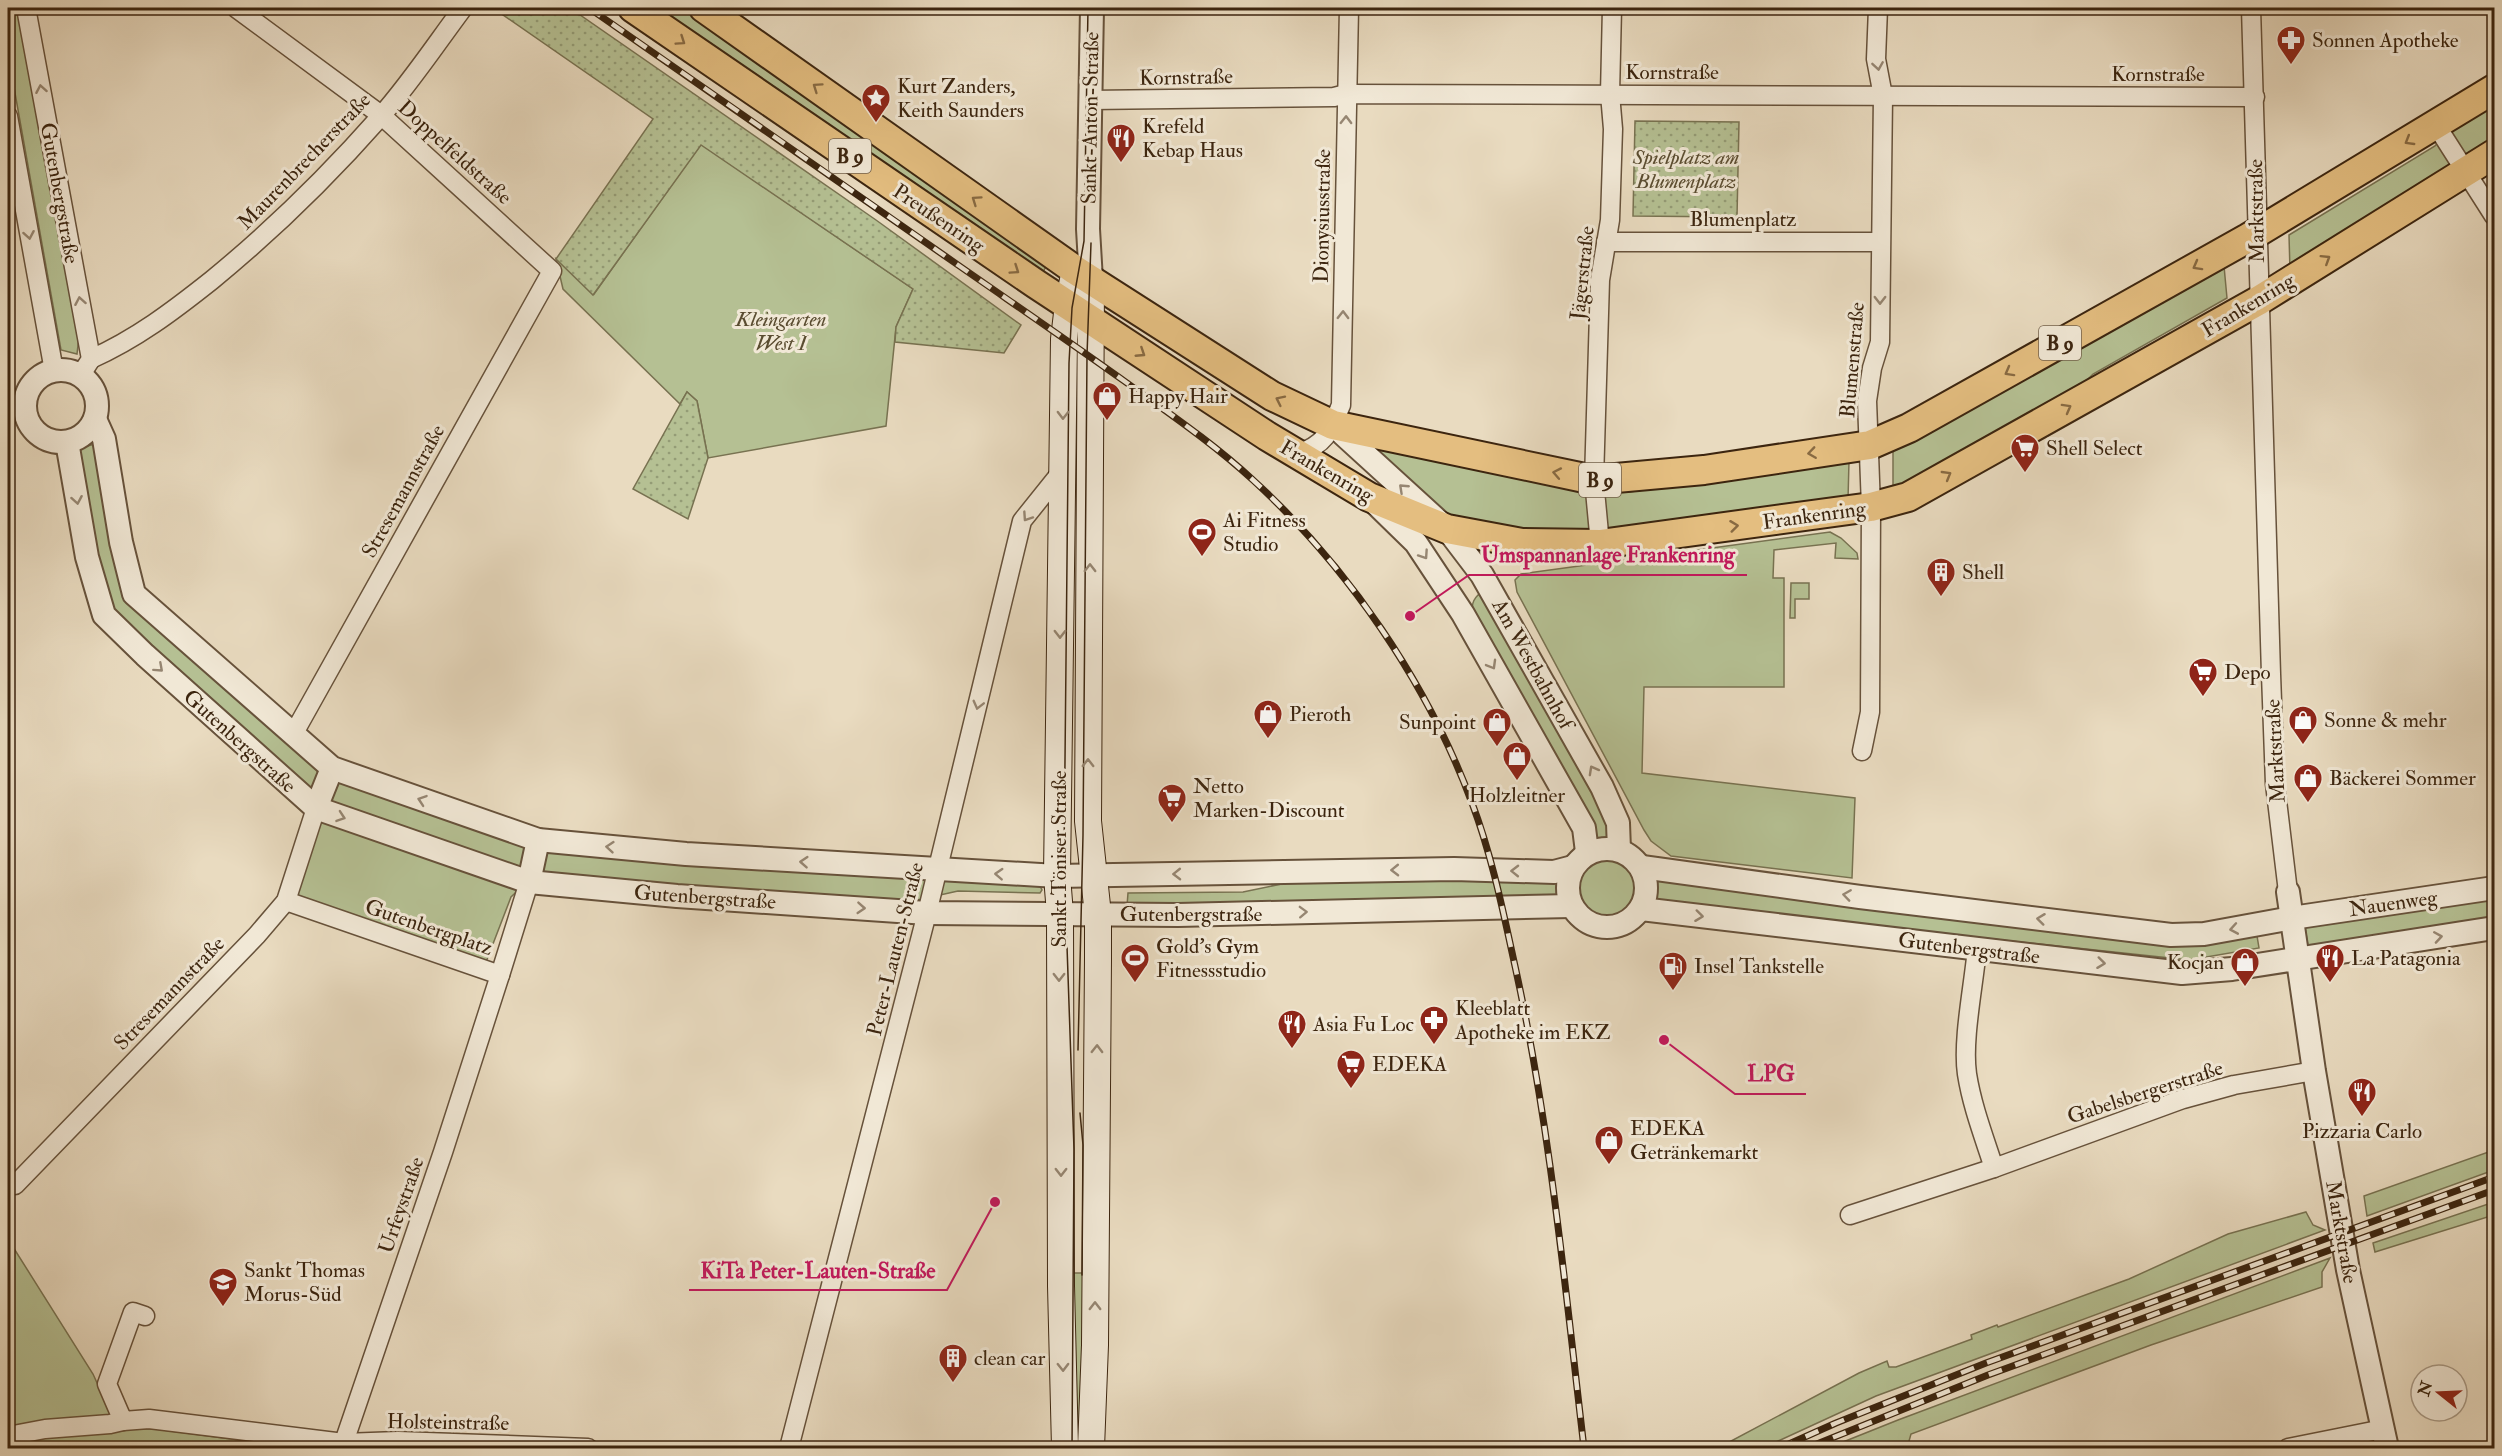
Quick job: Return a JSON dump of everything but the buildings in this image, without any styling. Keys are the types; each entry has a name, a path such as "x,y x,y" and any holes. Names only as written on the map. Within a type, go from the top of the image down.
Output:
{"main road":[{"name":"Preußenring","path":"633,8 1068,305"},
{"name":"Preußenring","path":"704,8 1083,275"},
{"name":"Frankenring","path":"1083,275 1272,396 1333,425 1594,480 1704,470 1870,445 1909,428 2256,233 2494,89"},
{"name":"Frankenring","path":"1068,305 1297,454 1369,497 1447,529 1522,543 1600,544 1871,507 1916,494 2258,301 2494,153"},
{"name":"Sankt Töniser Straße","path":"1065,1449 1061,1286 1060,914 1057,876 1064,339 1068,305 1083,275"},
{"name":"Sankt Töniser Straße","path":"1083,275 1092,321 1088,822 1098,915 1095,1334 1090,1449"}],"street":[{"name":"Gutenbergstraße","path":"26,8 85,367"},
{"name":"Doppelfeldstraße","path":"236,8 381,115 552,271"},
{"name":"Maurenbrecherstraße","path":"85,367 160,321 250,249 295,208 381,115 464,8"},
{"name":"Sankt-Anton-Straße","path":"1083,275 1088,229 1092,8"},
{"name":"Dionysiusstraße","path":"1333,425 1341,405 1349,8"},
{"name":"Jägerstraße","path":"1600,544 1594,480 1600,280 1611,213 1612,8"},
{"name":"Blumenstraße","path":"1862,751 1870,712 1871,507 1867,401 1872,368 1880,342 1883,96 1876,59 1878,8"},
{"name":"Marktstraße","path":"2251,8 2255,97 2258,301 2275,773 2288,892 2314,1071 2348,1270 2385,1439"},
{"name":"Kornstraße","path":"1090,100 1334,97 1346,94 2255,97"},
{"name":"Gutenbergstraße","path":"8,116 54,371"},
{"path":"2436,125 2494,216"},
{"name":"Blumenplatz","path":"1606,242 1880,242"},
{"name":"Stresemannstraße","path":"294,733 552,271"},
{"path":"85,367 97,403 95,419 84,434 67,442 50,441 17,420 32,386 38,379 54,371 85,367"},
{"name":"Gutenbergstraße","path":"95,419 104,439 121,542 134,594 332,768 538,840 686,854 1057,876 1454,869 1554,872 1580,860"},
{"path":"1297,454 1310,450 1323,442 1333,425"},
{"name":"Am Westbahnhof","path":"1333,425 1447,529 1494,595 1602,787 1618,823 1619,850"},
{"name":"Gutenbergstraße","path":"67,442 87,557 104,615 153,662 316,808 529,882 677,896 927,913 1198,915 1571,906"},
{"name":"Peter-Lauten-Straße","path":"789,1449 938,870 1022,521 1062,471"},
{"name":"Am Westbahnhof","path":"1369,497 1416,543 1463,614 1584,828 1580,860"},
{"path":"316,808 332,768"},
{"name":"Stresemannstraße","path":"15,1185 257,935 286,901 316,808"},
{"path":"529,882 538,840"},
{"path":"1609,848 1619,850 1628,854 1642,867 1647,890 1641,909 1634,917 1618,926 1605,928 1593,926 1571,906 1568,879 1580,860 1609,848"},
{"name":"Gutenbergstraße","path":"1642,867 2146,934 2204,934 2292,918"},
{"name":"Gutenbergplatz","path":"286,901 500,975 529,882"},
{"name":"Nauenweg","path":"2292,918 2494,888"},
{"name":"Gutenbergstraße","path":"1641,909 2182,973 2232,969 2297,958"},
{"name":"Nauenweg","path":"2297,958 2494,928"},
{"path":"1977,948 1967,1043 1967,1072 1994,1168"},
{"name":"Urfeystraße","path":"343,1446 443,1152 500,975"},
{"name":"Gabelsbergerstraße","path":"1851,1215 1994,1168 2182,1099 2234,1085 2314,1071"},
{"path":"123,1420 107,1384 133,1312 145,1316"},
{"name":"Holsteinstraße","path":"8,1436 45,1429 150,1419 343,1446 398,1442 588,1449"},
{"path":"2288,1449 2385,1439"}],"green space":[{"path":"8,8 20,8 79,336 77,354 61,350 8,54"},
{"path":"493,8 570,8 876,220 1021,325 1004,353 895,342 896,327 913,289 701,145 593,295 556,259 653,119"},
{"path":"651,8 682,8 1048,263 1043,272 946,205"},
{"path":"2494,100 2494,146 2290,271 2289,235 2435,146 2456,123"},
{"name":"Spielplatz am Blumenplatz","path":"1635,121 1739,122 1737,217 1633,216"},
{"name":"Kleingarten West I","path":"701,144 913,289 896,327 886,426 708,458 697,401 687,392 680,404 563,289 556,259 594,294"},
{"path":"2224,266 2227,298 2093,374 2071,396 1893,492 1893,451"},
{"path":"687,392 697,401 708,458 688,519 633,489"},
{"path":"95,444 135,594 341,769 536,845 1039,884 1042,890 1040,893 958,891 913,901 682,891 538,872 511,897 486,962 292,897 322,805 108,612 76,449"},
{"path":"1376,448 1586,492 1629,492 1849,461 1848,500 1622,530 1521,533 1444,513"},
{"path":"1830,532 1841,538 1857,553 1858,559 1835,558 1836,543 1774,550 1773,578 1784,578 1784,687 1644,687 1642,773 1855,798 1852,878 1671,856 1651,841 1644,830 1517,592 1515,580 1521,574"},
{"path":"1791,583 1809,583 1809,599 1795,599 1795,618 1790,618"},
{"path":"1486,594 1604,810 1610,838 1592,839 1476,619 1473,603 1478,595"},
{"path":"1600,856 1612,856 1629,865 1636,876 1638,888 1636,900 1629,911 1612,920 1600,920 1588,915 1579,906 1574,894 1574,882 1579,870 1588,861"},
{"path":"1561,878 1562,900 1127,906 1128,893 1243,892 1291,882"},
{"path":"1656,879 1996,922 2256,930 2259,948 2189,960 1965,936 1660,900 1652,896"},
{"path":"2494,896 2494,917 2308,946 2305,927"},
{"path":"2494,1150 2494,1170 2367,1216 2364,1196"},
{"path":"2494,1202 2494,1215 2375,1252 2373,1243"},
{"path":"2306,1212 2313,1225 2325,1230 1876,1396 1763,1448 1718,1448 1859,1373 1887,1361 1889,1367 1896,1367 1972,1339 1971,1335 1997,1325 1998,1327 2129,1279 2228,1234"},
{"path":"8,1239 93,1374 118,1429 155,1429 300,1448 8,1448"},
{"path":"2330,1258 2322,1272 2322,1287 2151,1345 1911,1434 1907,1448 1828,1448 1898,1420"},
{"path":"1066,1273 1087,1273 1085,1448 1066,1448"}],"tram line":[{"path":"1072,1448 1074,1149 1064,859 1069,363 1072,308 1084,241 1088,8"},
{"path":"1078,1050 1083,835 1087,355 1091,243"},
{"path":"1080,1113 1083,1145 1082,1275"}],"railway":[{"path":"589,8 1085,353 1207,442 1253,480 1288,514 1321,550 1381,629 1408,671 1454,758 1479,823 1496,884 1515,966 1538,1086 1556,1206 1584,1448"},
{"path":"1780,1448 1986,1363 2494,1177"},
{"path":"1807,1448 1988,1375 2494,1190"}],"place":[{"name":"Sonnen Apotheke","path":"2291,66"},
{"name":"Kurt Zanders, Keith Saunders","path":"876,124"},
{"name":"Krefeld Kebap Haus","path":"1121,164"},
{"name":"Happy Hair","path":"1107,422"},
{"name":"Shell Select","path":"2025,474"},
{"name":"Ai Fitness Studio","path":"1202,558"},
{"name":"Shell","path":"1941,598"},
{"name":"Umspannanlage Frankenring","path":"1410,616"},
{"name":"Depo","path":"2203,698"},
{"name":"Pieroth","path":"1268,740"},
{"name":"Sonne & mehr","path":"2303,746"},
{"name":"Sunpoint","path":"1497,748"},
{"name":"Holzleitner","path":"1517,782"},
{"name":"Bäckerei Sommer","path":"2308,804"},
{"name":"Netto Marken-Discount","path":"1172,824"},
{"name":"Gold's Gym Fitnessstudio","path":"1135,984"},
{"name":"La Patagonia","path":"2330,984"},
{"name":"Kocjan","path":"2245,988"},
{"name":"Insel Tankstelle","path":"1673,992"},
{"name":"LPG","path":"1664,1040"},
{"name":"Kleeblatt Apotheke im EKZ","path":"1434,1046"},
{"name":"Asia Fu Loc","path":"1292,1050"},
{"name":"EDEKA","path":"1351,1090"},
{"name":"Pizzaria Carlo","path":"2362,1118"},
{"name":"EDEKA Getränkemarkt","path":"1609,1166"},
{"name":"KiTa Peter-Lauten-Straße","path":"995,1202"},
{"name":"Sankt Thomas Morus-Süd","path":"223,1308"},
{"name":"clean car","path":"953,1384"}]}
